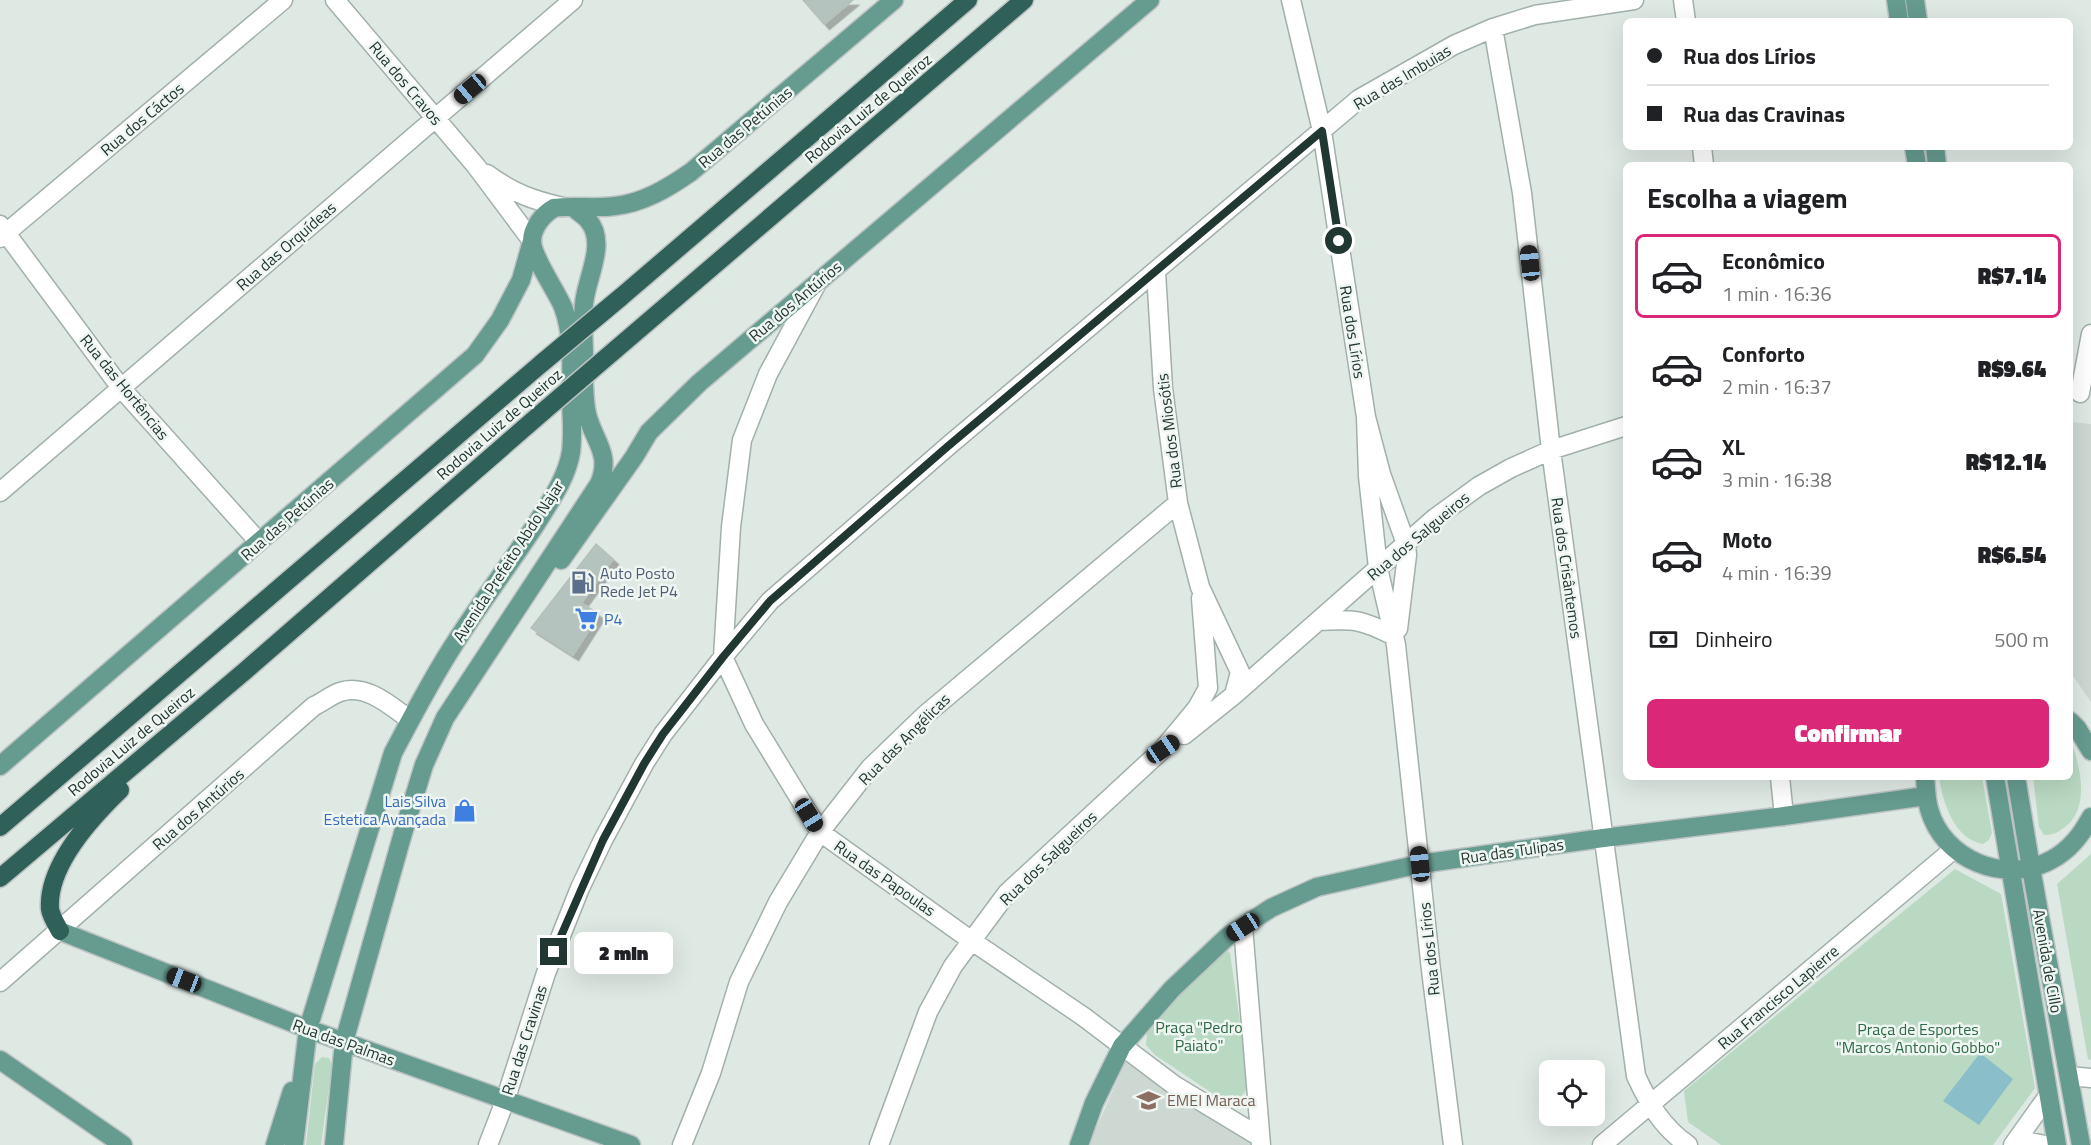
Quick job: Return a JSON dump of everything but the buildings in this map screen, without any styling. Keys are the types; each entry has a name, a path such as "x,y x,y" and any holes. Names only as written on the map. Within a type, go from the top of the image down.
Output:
{"highway":[{"name":"Rodovia Luiz de Queiroz","path":"0,827 968,0"},
{"name":"Rodovia Luiz de Queiroz","path":"0,878 245,671 545,410 1024,0"},
{"path":"60,931 50,912 51,893 68,852 87,824 120,789 245,671"}],"main road":[{"name":"Rua dos Antúrios","path":"490,648 523,614 649,432 699,382 1150,0"},
{"path":"1896,0 1899,18"},
{"path":"1915,0 1918,18"},
{"name":"Rua das Petúnias","path":"568,207 615,206 639,200 666,189 691,172 887,2"},
{"path":"532,241 537,225 546,212 568,207"},
{"name":"Avenida Prefeito Abdo Najar","path":"334,1145 345,1042 399,844 424,765 445,718 591,496 604,468 603,451 591,427 584,396 583,306 586,285 597,246 589,220 568,207"},
{"name":"Rua das Petúnias","path":"0,766 475,355 500,320 521,280 532,241"},
{"name":"Avenida Prefeito Abdo Najar","path":"294,1145 307,1038 393,753 454,645 556,492 565,474 571,453 571,359 568,323 558,297 537,260 532,241"},
{"path":"571,453 570,477 573,485 585,496 591,496 607,488 618,479"},
{"path":"2073,724 2091,751"},
{"path":"1925,780 1926,796 1935,825 1954,849 1970,860 1990,868 2010,870 2031,868 2050,861 2068,849 2082,834 2091,817"},
{"name":"Avenida de Cillo","path":"1995,780 2057,1145"},
{"name":"Avenida de Cillo","path":"2016,780 2081,1145"},
{"name":"Rua das Tulipas","path":"1079,1145 1094,1103 1122,1046 1172,989 1227,937 1271,908 1317,887 1420,864 1926,796"},
{"name":"Rua das Palmas","path":"60,931 307,1038 345,1042 631,1145"},
{"path":"275,1145 307,1038"},
{"path":"0,1060 120,1144"}],"street":[{"name":"Rua dos Cáctos","path":"2,232 283,0"},
{"name":"Rua dos Cravos","path":"335,0 476,166 532,241"},
{"name":"Rua das Orquídeas","path":"0,492 573,0"},
{"name":"Rua dos Lírios","path":"1291,0 1322,131 1366,417 1381,474 1406,544 1407,555 1395,640"},
{"name":"Rua das Imbuias","path":"723,657 770,601 947,447 1359,99 1454,45 1493,28 1535,15 1634,0"},
{"path":"1683,0 1686,18"},
{"name":"Rua dos Crisântemos","path":"1493,28 1522,193 1551,450 1636,1076 1650,1105 1674,1135 1688,1145"},
{"name":"Rua dos Cravos","path":"476,166 502,185 531,200 568,207"},
{"name":"Rua das Hortências","path":"2,232 121,388 259,542"},
{"name":"Rua dos Miosótis","path":"1156,272 1163,388 1178,503 1200,587 1208,688"},
{"name":"Rua das Papoulas","path":"816,284 768,374 742,440 731,527 723,657 754,724 820,832 972,941 1075,1011 1174,1085 1260,1141"},
{"path":"2080,393 2091,334"},
{"name":"Rua dos Lírios","path":"1366,417 1368,476 1378,568 1395,640 1431,970 1453,1145"},
{"name":"Rua dos Salgueiros","path":"1163,749 1199,724 1234,695 1435,518 1479,486 1551,450 1623,427"},
{"name":"Rua das Angélicas","path":"682,1145 711,1072 739,982 778,902 820,832 870,768 925,715 1178,503"},
{"name":"Rua dos Miosótis","path":"1200,587 1240,672 1234,695"},
{"path":"1318,621 1352,619 1369,623 1395,640"},
{"name":"Rua das Cravinas","path":"488,1145 505,1101 546,973 580,888 603,840 663,734 723,657"},
{"path":"1208,688 1234,695"},
{"name":"Rua dos Salgueiros","path":"879,1145 928,1012 953,966 1007,893 1163,749 1197,708 1208,688"},
{"name":"Rua dos Antúrios","path":"0,982 315,706 342,691 366,692 381,699 410,720"},
{"path":"1780,780 1784,816"},
{"name":"Rua Francisco Lapierre","path":"1602,1145 1954,849"},
{"path":"1243,927 1260,1141"},
{"path":"2069,1076 2091,1078"},
{"path":"2013,1145 2048,1096"},
{"path":"2013,1145 2031,1142 2045,1145"}],"shaded area":[{"path":"2073,422 2091,424 2091,702 2073,676"},
{"name":"EMEI Maraca","path":"1127,1058 1252,1141 1253,1145 1089,1145"}],"green space":[{"path":"2073,748 2080,773 2081,797 2078,808 2073,819 2055,833 2044,835 2039,827 2033,780 2073,780"},
{"path":"1940,780 1983,780 1992,833 1989,840 1983,844 1964,835 1957,827 1943,798"},
{"path":"2091,854 2091,1060 2088,1059 2057,884"},
{"name":"Praça de Esportes \"Marcos Antonio Gobbo\"","path":"1955,869 2001,894 2035,1088 1993,1145 1721,1145 1688,1122 1684,1091"},
{"name":"Praça \"Pedro Paiato\"","path":"1224,948 1230,953 1249,1085 1239,1098 1224,1101 1155,1055 1146,1045 1147,1033 1219,950"},
{"path":"322,1057 329,1058 332,1065 321,1145 306,1145 315,1064"}],"water":[{"path":"1980,1053 2013,1079 1979,1125 1943,1101"}],"place":[{"name":"Auto Posto Rede Jet P4","path":"582,582"},
{"name":"P4","path":"586,619"},
{"name":"Lais Silva Estetica Avançada","path":"464,810"},
{"name":"EMEI Maraca","path":"1149,1100"}],"route":[{"path":"554,952 580,888 644,764 663,734 770,601 947,447 1322,131 1339,241"}]}
